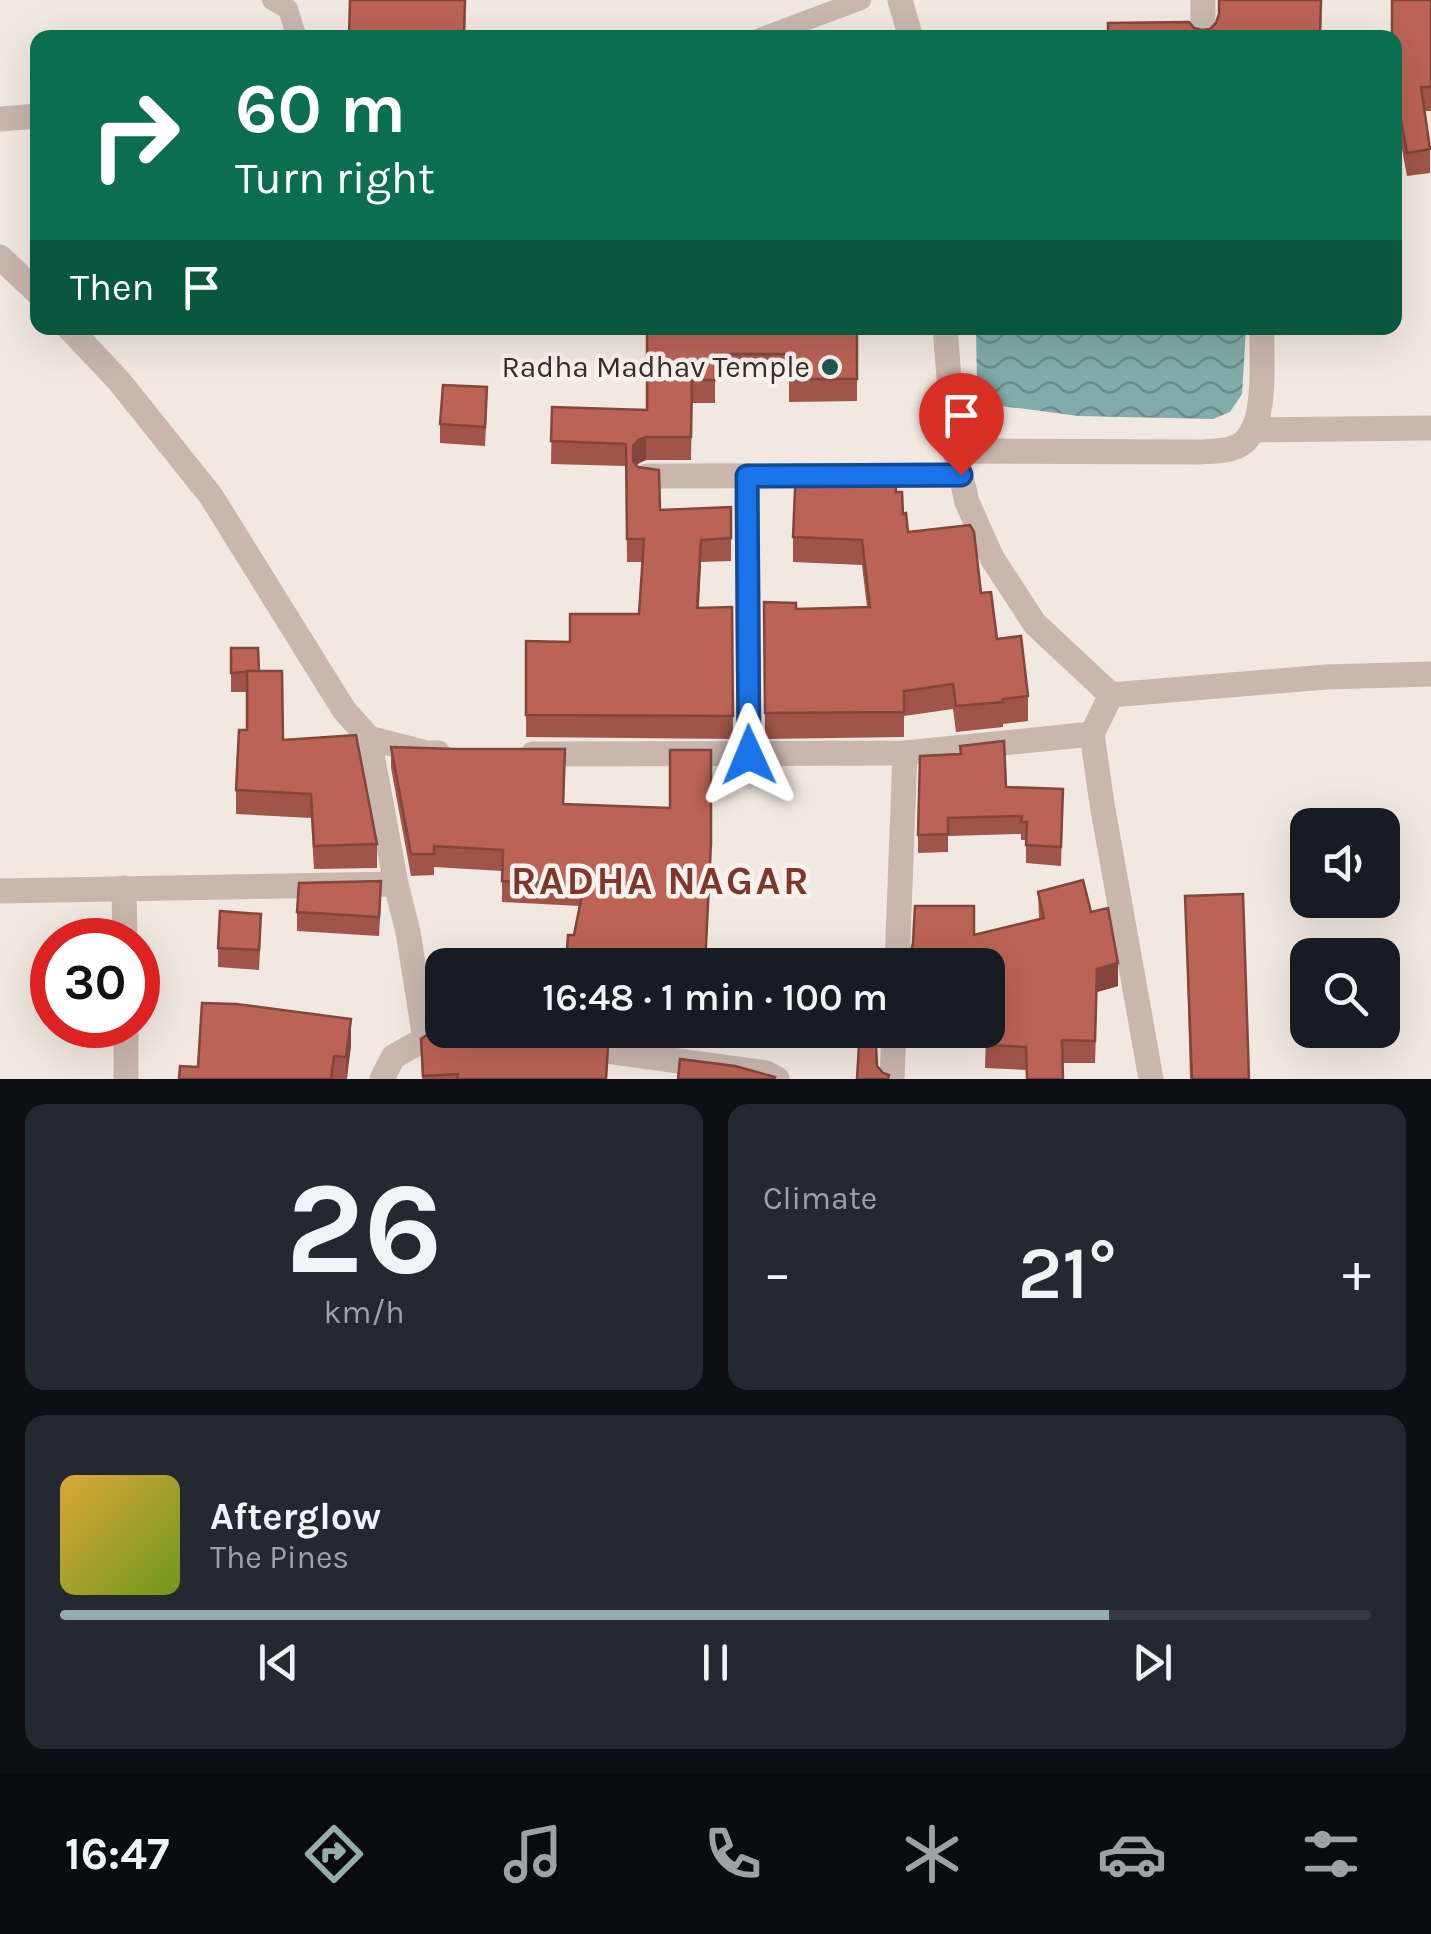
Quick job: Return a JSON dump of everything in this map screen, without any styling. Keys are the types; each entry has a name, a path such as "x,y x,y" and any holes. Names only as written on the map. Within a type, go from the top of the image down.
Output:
{"street":[{"path":"900,0 909,30"},
{"path":"1203,0 1203,30"},
{"path":"0,119 30,117"},
{"path":"0,256 30,285"},
{"path":"76,335 212,496 344,710 369,738 425,1033"},
{"path":"946,335 958,463 967,502 992,558 1035,624 1111,695 1431,674"},
{"path":"646,476 747,476 1222,450 1242,445 1254,430 1260,405 1262,335"},
{"path":"1254,430 1431,428"},
{"path":"747,476 749,755"},
{"path":"1111,695 1092,734 1151,1079"},
{"path":"502,754 905,753 1092,734"},
{"path":"369,738 427,753 465,754"},
{"path":"897,948 905,753"},
{"path":"0,891 396,884"},
{"path":"124,888 124,918"},
{"path":"382,1079 392,1057 425,1040"},
{"path":"126,1048 126,1079"},
{"path":"582,1048 734,1068 777,1079"},
{"path":"892,1079 893,1048"}],"lane":[{"path":"272,0 288,9 295,30"},
{"path":"781,30 861,0"}],"water":[{"path":"976,335 1246,335 1242,394 1230,412 1213,419 1079,416 986,404 977,386"}],"building":[{"path":"350,0 465,0 464,30 349,30"},
{"path":"1219,0 1321,0 1320,30 1202,30 1210,29 1219,14"},
{"path":"1392,0 1431,0 1431,87 1421,87 1430,149 1407,153 1402,126 1402,30 1392,30"},
{"path":"1189,22 1202,30 1108,30 1108,23"},
{"path":"647,335 857,335 857,379 789,379 789,354 715,354 715,380 692,380 691,437 646,437 633,446 633,461 638,467 659,470 660,510 731,507 731,538 701,540 697,608 732,607 733,716 526,715 526,641 570,642 570,614 639,614 644,539 627,539 626,444 551,441 552,407 647,410"},
{"path":"443,385 487,387 485,427 440,424"},
{"path":"895,466 896,492 902,492 908,532 970,525 981,593 991,592 997,639 1021,636 1028,696 956,706 953,684 904,691 904,712 765,713 764,602 796,603 796,609 870,607 862,540 793,537 796,467"},
{"path":"231,648 258,648 259,671 231,673"},
{"path":"247,671 282,671 283,740 356,735 377,844 314,846 311,794 236,790 239,730 247,730"},
{"path":"1004,741 1006,787 1063,789 1061,847 1026,845 1027,822 1021,822 1022,816 948,818 948,834 918,835 920,756 961,754 960,746"},
{"path":"391,747 565,749 563,804 670,808 670,750 711,750 706,948 567,948 568,935 574,935 584,885 502,881 503,850 434,846 434,854 411,854"},
{"path":"1083,880 1091,912 1108,908 1118,963 1097,969 1095,1041 1062,1040 1063,1079 1027,1079 1026,1047 1005,1046 1005,948 912,948 915,906 974,906 974,935 1044,918 1038,892"},
{"path":"381,881 379,917 297,912 299,883"},
{"path":"1243,894 1249,1079 1192,1079 1185,896"},
{"path":"220,911 261,914 259,950 218,948"},
{"path":"202,1003 351,1019 346,1057 334,1056 331,1079 179,1079 180,1066 198,1067"},
{"path":"425,1036 425,1048 608,1048 606,1079 423,1076 421,1039"},
{"path":"859,1048 876,1048 877,1066 889,1075 888,1079 857,1079"},
{"path":"680,1059 735,1066 775,1077 678,1079"}],"place":[{"name":"Radha Madhav Temple","path":"830,367"}],"district":[{"name":"RADHA NAGAR","path":"661,880"}],"route":[{"path":"749,755 747,476 961,475"}]}
